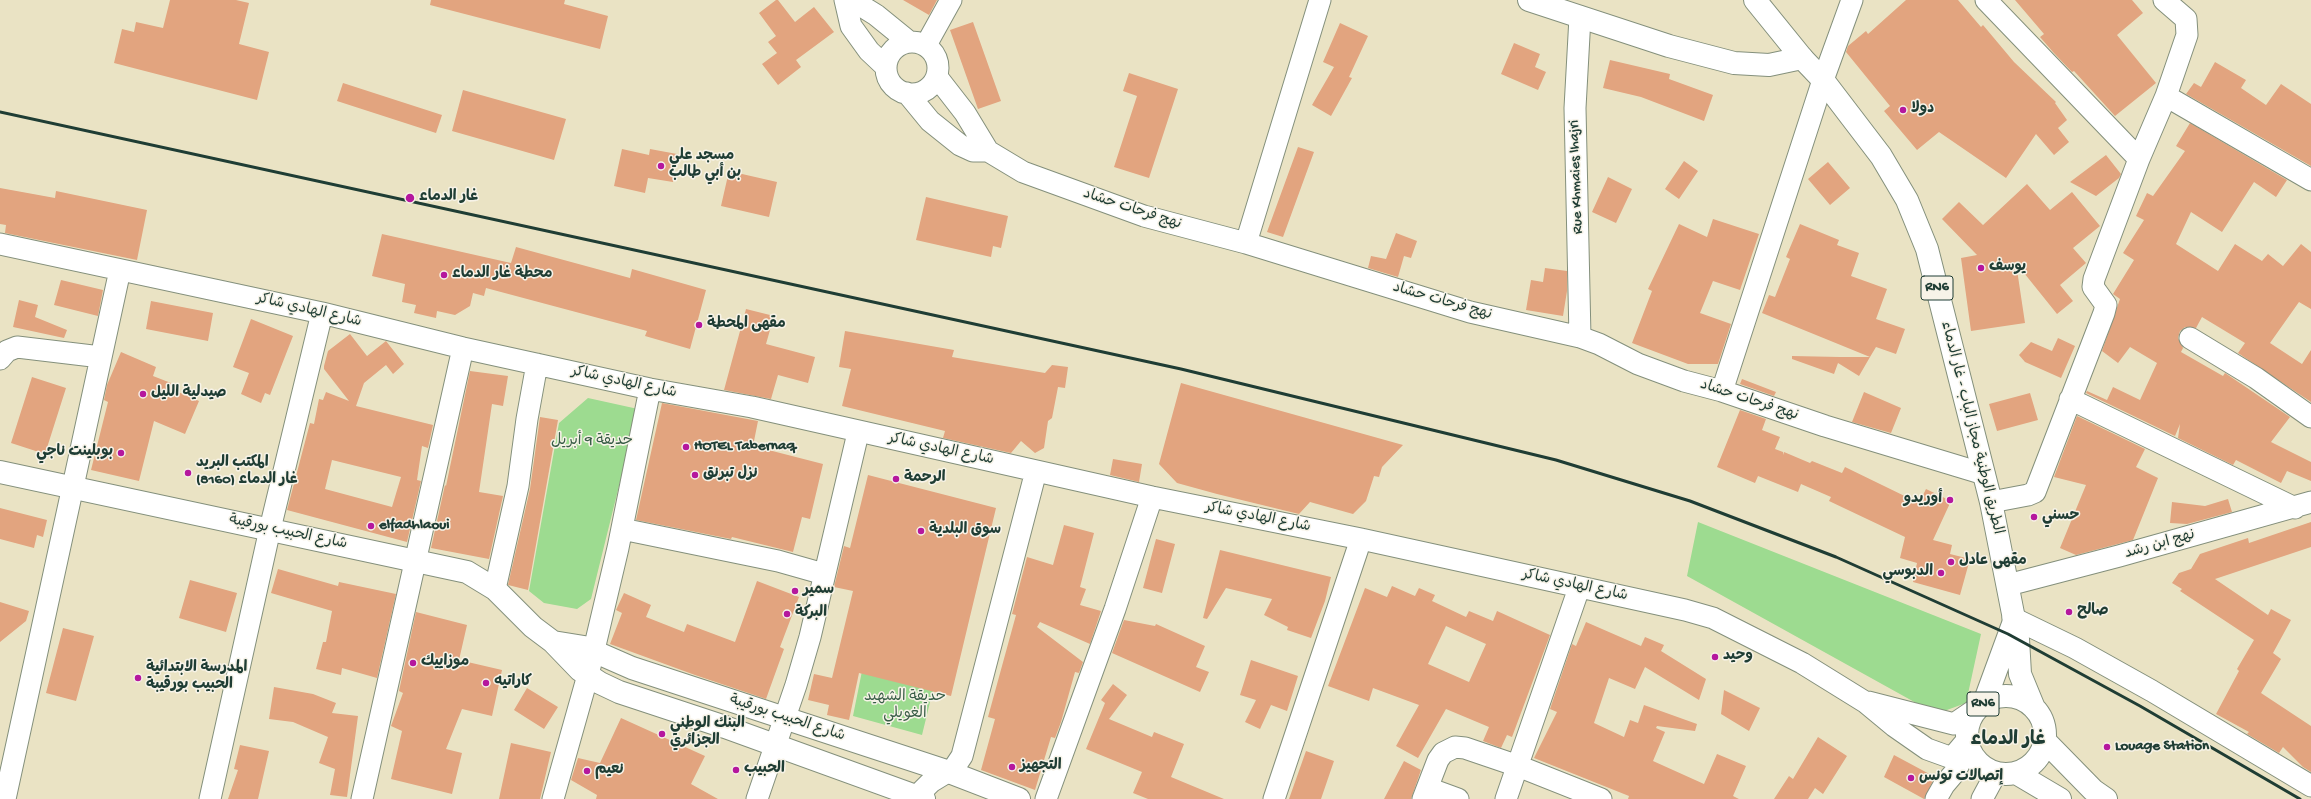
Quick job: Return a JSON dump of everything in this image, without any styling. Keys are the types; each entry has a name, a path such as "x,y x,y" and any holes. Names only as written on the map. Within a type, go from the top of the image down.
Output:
{"street":[{"path":"845,0 851,26 869,52 886,67 892,84 907,94 930,121 960,145 973,151 988,151"},
{"path":"852,0 917,43 933,51 937,59 937,77 925,91 907,94"},
{"path":"886,67 892,50 917,43 951,0"},
{"path":"1246,243 1320,0"},
{"path":"1529,0 1669,46 1734,63 1769,65 1802,58"},
{"name":"الطريق الوطنية مجاز الباب - غار الدماء","path":"1755,0 1802,58 1823,80 1881,156 1907,200 1927,249 1991,502 2008,585 2013,621 2018,639 2020,674 2032,702"},
{"path":"1722,391 1823,80 1852,0"},
{"path":"1986,0 2139,159"},
{"path":"1991,502 2028,495 2035,492 2104,313 2106,305 2093,286 2094,279 2139,159 2166,96 2185,46 2188,26 2181,13 2164,0"},
{"name":"Rue Khmaies lhajri","path":"1580,17 1575,108 1580,338"},
{"name":"نهج فرحات حشاد","path":"937,77 966,113 988,151 1023,172 1144,216 1246,243 1470,312 1580,338 1599,344 1638,364 1684,381 1722,391 1825,426 1984,474"},
{"path":"2166,96 2311,180"},
{"name":"شارع الهادي شاكر","path":"0,244 322,313 463,348 650,389 752,407 858,433 1152,497 1362,538 1579,588 1654,603 1713,618 1802,663 1865,702 1894,726 1927,749 1952,758 1968,742"},
{"path":"5,799 120,270"},
{"path":"210,799 270,529 322,313"},
{"path":"2190,338 2256,378 2311,417"},
{"path":"0,359 7,351 17,347 101,357"},
{"path":"362,799 463,348"},
{"path":"494,589 518,486 529,405 537,364"},
{"path":"553,799 588,675 622,529 650,389"},
{"path":"2070,399 2303,505"},
{"path":"757,799 810,637 858,433"},
{"path":"918,798 931,782 949,772 958,764 968,740 1036,471"},
{"name":"شارع الحبيب بورقيبة","path":"0,472 74,486 467,572 494,589 533,627 553,642 580,670 619,692 775,746 918,798"},
{"path":"1046,799 1115,609 1152,497"},
{"name":"نهج ابن رشد","path":"2008,585 2303,505"},
{"path":"622,529 778,561 824,574"},
{"path":"1274,799 1362,538"},
{"path":"1506,799 1579,588"},
{"path":"2013,621 2075,648 2152,691 2311,786"},
{"name":"الطريق الوطنية مجاز الباب - غار الدماء","path":"1982,705 2013,621"},
{"name":"شارع الحبيب بورقيبة","path":"553,642 577,645 632,668 949,772 1019,799"},
{"name":"RN6","path":"1968,742 1972,716 1982,705 1996,698 2009,696 2032,702 2041,717 2045,729 2045,741"},
{"name":"شارع الهادي شاكر","path":"1865,702 1954,724 1982,705"},
{"path":"1982,799 2006,773 2030,767 2040,756 2045,741 2093,790 2106,799"},
{"path":"1968,742 1978,762 2006,773 2060,799"},
{"path":"1936,799 1944,785 1955,772 1968,742"},
{"path":"1458,799 1425,794 1443,753 1455,747 1466,748 1518,766 1601,799"}],"green space":[{"name":"حديقة 9 أبريل","path":"588,398 638,409 591,599 577,609 544,603 529,591 559,423"},
{"path":"1698,522 1981,634 1966,703 1936,714 1687,576"},
{"name":"حديقة الشهيد الغويلي","path":"862,671 933,690 922,735 853,716"}],"building":[{"path":"170,0 236,0 249,3 239,44 269,52 257,100 114,63 122,29 134,32 136,22 163,28"},
{"path":"431,0 565,0 564,4 608,16 600,49 430,5"},
{"path":"778,0 795,22 814,7 834,32 796,60 801,67 778,85 762,64 777,53 768,42 776,36 759,13"},
{"path":"903,0 937,0 929,15"},
{"path":"1906,0 1958,0 1981,27 1983,25 2014,62 2056,102 2055,103 2067,120 2058,128 2069,142 2054,155 2036,134 2006,178 1939,132 1917,150 1884,111 1890,106 1846,52 1848,46 1866,31 1868,34"},
{"path":"2015,0 2132,0 2143,13 2117,35 2156,83 2115,116 2074,71 2072,72 2040,37 2044,34"},
{"path":"973,22 1001,101 978,109 950,30"},
{"path":"1340,23 1368,36 1349,77 1352,78 1331,116 1312,105 1334,67 1323,62"},
{"path":"1514,43 1540,54 1535,67 1546,72 1538,90 1501,74"},
{"path":"1610,60 1670,74 1669,79 1713,95 1704,121 1641,97 1603,88"},
{"path":"2215,62 2246,80 2241,88 2266,105 2281,84 2311,104 2311,166 2186,94 2194,83 2201,87"},
{"path":"1129,73 1178,89 1149,178 1114,167 1137,96 1123,91"},
{"path":"343,83 442,115 436,133 337,101"},
{"path":"463,90 566,119 554,160 452,131"},
{"path":"2190,123 2287,180 2276,197 2254,182 2222,232 2191,212 2176,244 2218,271 2235,244 2262,261 2268,254 2283,266 2301,244 2311,252 2311,309 2299,302 2270,343 2302,364 2311,350 2311,402 2238,353 2245,343 2202,317 2196,328 2185,327 2180,331 2178,338 2183,348 2181,352 2223,376 2225,373 2290,417 2271,442 2311,462 2311,481 2287,471 2281,483 2236,460 2233,465 2178,438 2180,424 2175,436 2086,393 2087,391 2107,400 2113,387 2140,400 2157,363 2130,347 2118,363 2102,351 2120,299 2113,294 2134,260 2123,253 2144,220 2136,216 2147,193 2153,196 2185,151 2176,146"},
{"path":"1298,147 1314,152 1283,237 1267,232"},
{"path":"622,149 649,155 650,149 677,154 673,182 648,178 645,193 614,186"},
{"path":"2106,155 2121,174 2119,178 2096,196 2070,182"},
{"path":"1684,161 1698,171 1679,199 1665,189"},
{"path":"1828,162 1850,188 1830,205 1808,179"},
{"path":"729,171 777,182 769,217 721,206"},
{"path":"1608,177 1632,189 1616,223 1592,212"},
{"path":"2027,184 2050,210 2072,192 2100,226 2073,248 2086,263 2060,285 2073,301 2057,314 2016,263 2025,323 1971,331 1961,258 1977,255 1942,219 1959,202 1983,225"},
{"path":"0,188 55,198 56,191 147,210 137,260 5,233 6,225 0,224"},
{"path":"926,197 1008,216 1001,248 993,246 991,257 916,240"},
{"path":"1713,219 1759,234 1740,290 1713,281 1700,313 1731,324 1718,364 1688,364 1632,343 1652,291 1648,289 1679,224 1707,237"},
{"path":"1800,224 1839,240 1837,245 1859,253 1851,276 1887,289 1876,319 1905,329 1896,354 1876,347 1870,357 1762,313 1769,295 1775,297 1790,259 1786,257"},
{"path":"1396,233 1417,241 1411,258 1404,256 1398,277 1368,268 1371,256 1386,259"},
{"path":"382,234 511,263 516,247 630,278 632,269 706,290 690,349 645,336 647,331 486,288 484,296 473,293 470,306 455,315 437,311 436,318 414,313 416,305 402,302 405,284 372,276"},
{"path":"1545,268 1567,271 1567,291 1563,316 1526,310 1531,280 1543,282"},
{"path":"61,280 103,290 98,316 54,305"},
{"path":"19,300 38,305 35,317 67,330 64,338 13,327"},
{"path":"151,301 213,313 208,341 146,329"},
{"path":"746,309 774,316 766,344 815,357 808,383 778,375 771,399 724,390"},
{"path":"251,319 293,336 270,395 265,393 261,403 241,394 249,373 233,367"},
{"path":"845,331 954,350 952,357 1045,373 1052,365 1068,367 1065,388 1058,387 1052,418 1048,421 1044,448 1035,453 1021,441 1011,453 943,438 945,431 842,406 851,369 839,367"},
{"path":"350,334 367,356 386,341 404,364 393,374 386,365 364,383 356,406 433,425 428,448 422,446 417,480 421,481 407,542 287,510 310,423 314,424 319,399 323,400 326,392 349,401 324,369 328,351","holes":["332,460 401,477 392,507 325,489"]},
{"path":"2058,338 2075,346 2061,378 2025,362 2019,355 2031,342 2052,351"},
{"path":"121,352 156,367 153,376 171,383 169,388 199,401 185,434 154,421 139,481 91,470 108,402 104,400 107,385"},
{"path":"1792,356 1870,357 1859,376 1838,363 1834,374 1792,359"},
{"path":"470,371 508,376 503,406 492,404 479,492 503,496 489,559 431,548 445,485 446,486"},
{"path":"32,377 66,388 45,454 11,443"},
{"path":"1742,379 1776,392 1774,396 1740,384"},
{"path":"1181,383 1403,445 1382,467 1379,477 1374,476 1366,501 1353,514 1310,502 1299,514 1177,483 1159,464"},
{"path":"1864,392 1901,408 1891,433 1852,422"},
{"path":"2030,393 2038,420 1997,431 1989,404"},
{"name":"نزل تبرنق","path":"662,403 758,421 753,446 823,464 810,519 802,517 793,552 732,537 731,539 636,520"},
{"path":"1740,410 1766,419 1762,430 1780,437 1775,449 1783,452 1783,455 1784,452 1810,463 1812,461 1842,473 1845,467 1919,503 1926,489 1951,501 1933,540 1952,545 1950,554 1970,559 1960,595 1913,582 1917,563 1900,558 1905,537 1829,501 1831,497 1801,484 1798,492 1758,476 1755,483 1717,467"},
{"path":"2077,416 2145,449 2136,467 2158,478 2133,540 2076,555 2060,548 2086,485 2054,477"},
{"path":"540,417 558,420 528,590 508,585 530,489"},
{"path":"1113,459 1142,464 1139,482 1110,475"},
{"path":"868,475 996,508 951,696 859,673 849,720 827,715 829,705 808,700 814,674 832,678 853,591 834,587 844,546 850,548"},
{"path":"2228,499 2232,512 2187,524 2170,523 2172,502 2205,506"},
{"path":"0,508 47,520 43,537 37,535 34,548 0,539"},
{"path":"2311,522 2311,547 2215,579 2268,615 2271,609 2291,620 2273,653 2281,659 2261,693 2311,726 2311,772 2303,767 2283,747 2279,753 2247,734 2249,732 2216,714 2239,671 2237,669 2254,640 2180,591 2182,589 2172,583 2179,573 2191,569 2200,554 2248,538 2249,543"},
{"path":"1064,525 1094,533 1080,587 1086,589 1080,605 1101,611 1090,644 1040,622 1037,627 1083,662 1079,673 1075,672 1061,722 1055,738 1051,737 1035,790 981,770 995,719 988,717 1016,615 1012,614 1027,557 1053,565"},
{"path":"1156,539 1175,544 1162,593 1143,588"},
{"path":"1220,550 1331,577 1325,601 1311,638 1287,630 1288,627 1264,615 1272,599 1226,588 1207,619 1203,618"},
{"path":"278,569 338,586 339,582 396,594 377,678 342,668 341,675 316,669 323,642 326,642 332,611 271,593"},
{"path":"190,580 237,593 226,632 179,618"},
{"path":"757,581 799,597 780,647 784,649 766,699 610,644 622,613 616,610 624,593 651,605 646,617 684,632 687,624 735,642"},
{"path":"1392,586 1415,596 1419,588 1435,595 1432,601 1466,617 1469,611 1493,621 1497,611 1550,635 1512,737 1507,735 1501,748 1483,741 1489,727 1446,709 1418,758 1396,746 1419,705 1373,688 1369,701 1328,686 1365,588 1387,597","holes":["1446,626 1486,644 1469,682 1428,664"]},
{"path":"0,602 29,611 26,621 0,642"},
{"path":"416,612 467,625 459,660 502,670 492,716 462,709 446,749 462,753 452,794 391,779 402,731 391,726 403,693 399,691"},
{"path":"1124,620 1155,626 1156,624 1205,646 1196,667 1209,672 1200,692 1112,653"},
{"path":"1586,622 1641,646 1645,637 1664,645 1661,651 1706,679 1699,700 1645,667 1635,689 1609,678 1594,723 1624,737 1630,720 1638,723 1644,705 1697,724 1695,731 1657,726 1656,728 1665,732 1653,761 1704,784 1717,754 1746,766 1733,796 1739,799 1628,799 1629,796 1534,758 1557,712 1550,709 1572,644 1576,646"},
{"path":"63,628 94,636 76,701 46,693"},
{"path":"1251,660 1298,676 1287,711 1271,705 1260,729 1245,722 1256,700 1240,695"},
{"path":"1113,684 1127,695 1109,719 1152,737 1154,732 1184,744 1171,777 1224,799 1148,799 1133,793 1142,772 1086,749 1105,703 1101,700"},
{"path":"274,687 313,694 336,703 332,713 358,716 347,797 330,795 335,769 319,763 328,737 293,722 269,719"},
{"path":"527,688 558,707 544,729 514,710"},
{"path":"1724,690 1760,708 1749,731 1721,714"},
{"path":"621,718 705,756 691,784 718,799 596,799 597,795 571,780 578,758 600,763"},
{"path":"1818,737 1847,756 1823,794 1815,788 1808,799 1774,799 1789,776 1793,779"},
{"path":"511,743 551,752 540,799 499,799"},
{"path":"240,745 269,751 258,799 228,799 238,770 234,769"},
{"path":"1306,751 1334,761 1321,799 1289,799"},
{"name":"إتصالات تونس","path":"1894,755 1935,777 1924,799 1884,777"},
{"path":"1404,761 1421,770 1411,799 1384,799"}],"railway":[{"path":"0,112 1181,369 1556,460 1690,501 1836,557 2008,634 2140,706 2300,799"}],"place":[{"name":"دولا","path":"1903,110"},
{"name":"مسجد علي بن أبي طالب","path":"661,166"},
{"name":"غار الدماء","path":"410,198"},
{"name":"يوسف","path":"1981,268"},
{"name":"محطة غار الدماء","path":"444,275"},
{"name":"مقهى المحطة","path":"699,325"},
{"name":"صيدلية الليل","path":"143,394"},
{"name":"HOTEL Tabernaq","path":"686,447"},
{"name":"بوبلينت ناجي","path":"121,453"},
{"name":"المكتب البريد غار الدماء (8160)","path":"188,473"},
{"name":"نزل تبرنق","path":"695,475"},
{"name":"الرحمة","path":"896,479"},
{"name":"أوريدو","path":"1950,500"},
{"name":"حسني","path":"2034,517"},
{"name":"elfadhlaoui","path":"371,526"},
{"name":"سوق البلدية","path":"921,531"},
{"name":"مقهى عادل","path":"1951,562"},
{"name":"الدبوسي","path":"1941,573"},
{"name":"سمير","path":"795,591"},
{"name":"صالح","path":"2069,612"},
{"name":"البركة","path":"787,614"},
{"name":"وحيد","path":"1715,657"},
{"name":"موزاييك","path":"413,663"},
{"name":"المدرسة الابتدائية الحبيب بورقيبة","path":"138,678"},
{"name":"كاراتيه","path":"486,683"},
{"name":"البنك الوطني الجزائري","path":"662,734"},
{"name":"Louage Station","path":"2107,747"},
{"name":"التجهيز","path":"1012,767"},
{"name":"الحبيب","path":"736,770"},
{"name":"نعيم","path":"587,771"},
{"name":"إتصالات تونس","path":"1911,778"}],"district":[{"name":"غار الدماء","path":"2008,741"}]}
